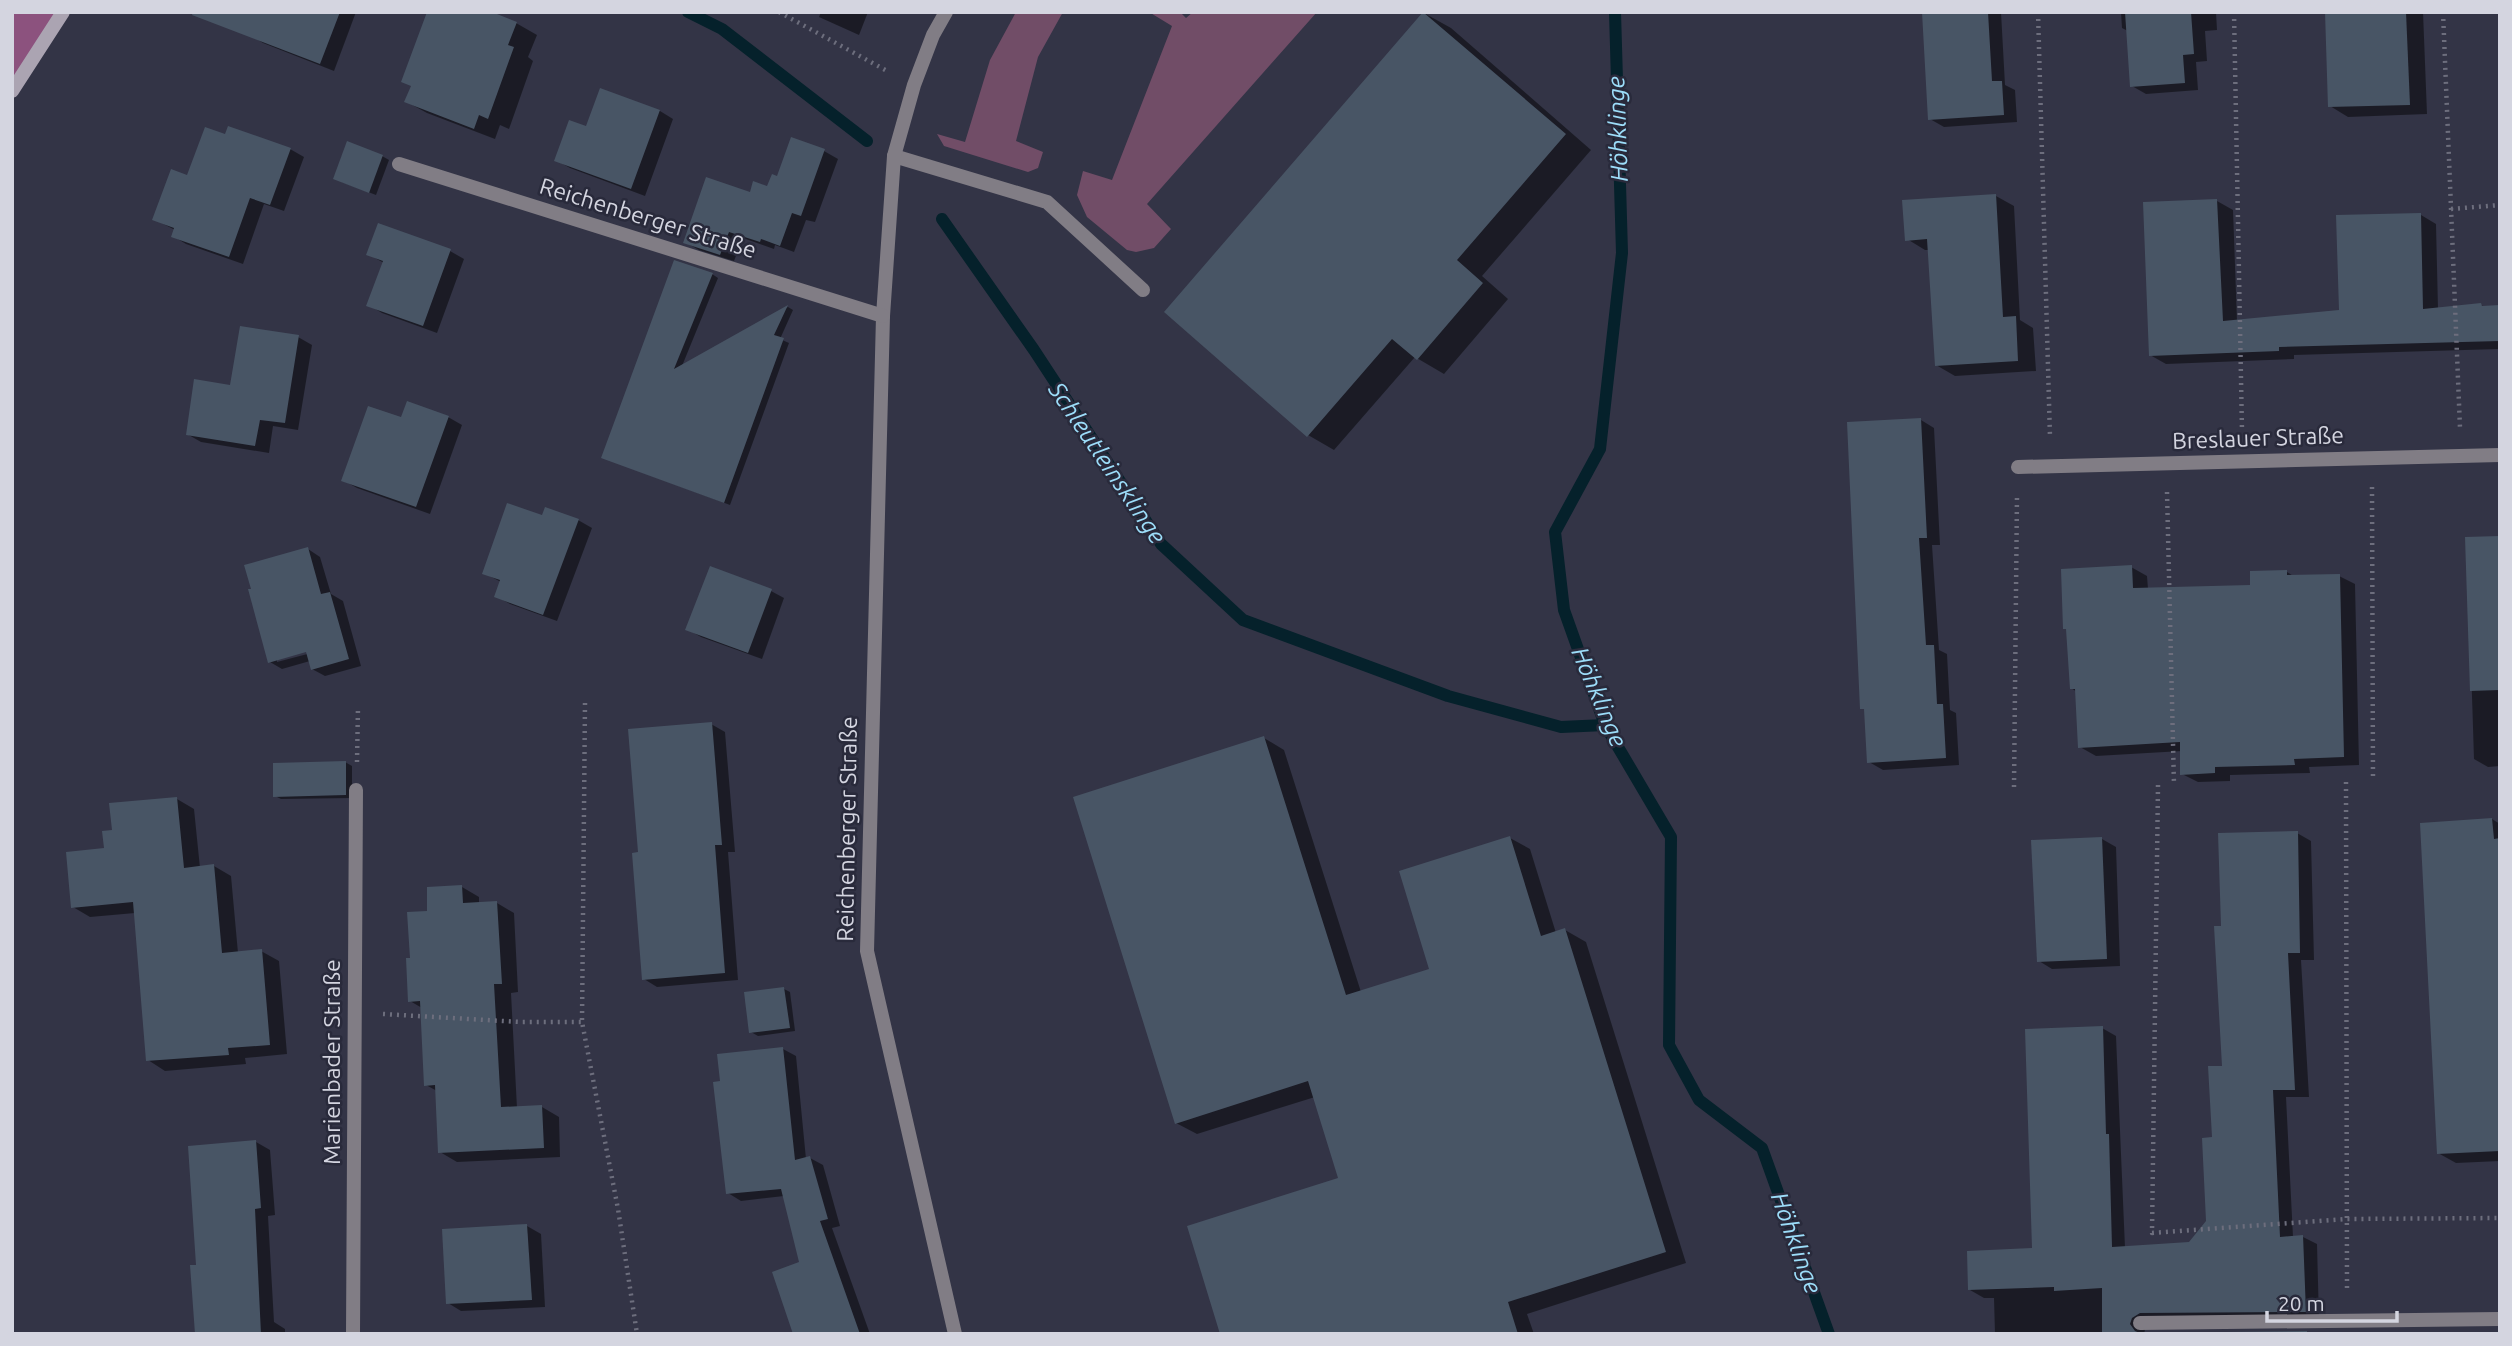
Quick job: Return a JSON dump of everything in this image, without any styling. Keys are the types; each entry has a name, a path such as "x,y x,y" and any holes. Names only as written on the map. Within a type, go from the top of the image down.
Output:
{"street":[{"path":"12,91 63,12"},
{"name":"Reichenberger Straße","path":"946,12 933,35 914,85 894,156 883,316 866,951 955,1334"},
{"path":"894,156 1047,202 1143,290"},
{"name":"Reichenberger Straße","path":"399,164 883,316"},
{"name":"Breslauer Straße","path":"2018,467 2500,455"},
{"name":"Marienbader Straße","path":"353,1334 356,790"},
{"path":"2140,1323 2500,1319"}],"path":[{"path":"779,12 914,85"},
{"path":"2038,12 2050,466"},
{"path":"2234,12 2243,461"},
{"path":"2442,12 2461,456"},
{"path":"2451,209 2500,205"},
{"path":"2372,458 2373,781"},
{"path":"2166,464 2174,785"},
{"path":"2014,787 2018,467"},
{"path":"584,703 582,1022 618,1209 637,1334"},
{"path":"356,790 358,707"},
{"path":"2346,782 2347,1321"},
{"path":"2158,785 2151,1233 2347,1219 2500,1218"},
{"path":"355,1012 520,1022 582,1022"}],"shaded area":[{"path":"12,12 63,12 12,91"},
{"path":"1016,12 1063,12 1038,57 1016,141 1043,152 1038,168 1028,172 944,146 937,134 965,142 990,60"},
{"path":"1149,12 1180,12 1186,18 1193,12 1317,12 1147,204 1171,229 1154,248 1136,252 1127,250 1087,217 1077,195 1083,171 1112,180 1172,26"}],"building":[{"path":"193,12 340,12 320,64 192,15"},
{"path":"427,12 492,12 517,22 508,45 514,47 488,119 479,115 474,129 404,102 411,86 401,82"},
{"path":"1423,12 1566,134 1457,260 1483,283 1417,360 1392,339 1307,437 1164,312"},
{"path":"1922,12 1988,12 1992,81 2002,81 2004,115 1928,120"},
{"path":"2125,12 2191,12 2194,54 2183,55 2185,83 2130,87"},
{"path":"2325,12 2406,12 2410,105 2328,107"},
{"path":"600,88 660,110 631,189 554,161 569,120 586,126"},
{"path":"228,126 291,148 270,205 250,198 229,257 171,237 174,228 152,220 171,169 187,175 205,127 225,134"},
{"path":"791,137 825,149 801,216 792,213 780,246 729,232 720,255 683,243 706,177 750,192 753,181 767,186 772,174 777,176"},
{"path":"347,141 383,155 369,193 333,179"},
{"path":"1996,194 2003,317 2016,316 2018,361 1935,366 1927,239 1905,241 1902,200"},
{"path":"2217,199 2223,321 2339,310 2336,215 2421,213 2423,309 2481,303 2482,306 2500,305 2500,341 2279,347 2279,351 2149,356 2143,202"},
{"path":"378,223 451,249 423,326 366,306 383,261 366,255"},
{"path":"674,260 713,273 674,369 788,305 774,335 784,338 724,503 601,458"},
{"path":"240,326 299,335 285,423 260,420 255,446 186,435 194,379 230,385"},
{"path":"407,401 449,416 416,507 341,481 368,406 401,417"},
{"path":"1921,418 1927,538 1919,538 1926,645 1934,645 1937,704 1943,704 1946,758 1867,763 1864,709 1860,709 1847,422"},
{"path":"507,503 542,515 545,507 579,519 543,615 494,597 500,580 482,574"},
{"path":"2500,536 2500,690 2470,691 2465,537"},
{"path":"308,547 321,594 330,592 349,659 311,670 306,652 268,663 244,565"},
{"path":"2132,565 2133,588 2250,585 2250,571 2287,570 2287,575 2340,574 2344,757 2294,759 2295,765 2215,767 2215,773 2180,775 2180,742 2078,748 2075,689 2070,689 2066,629 2063,629 2061,569"},
{"path":"710,566 772,589 748,653 685,630"},
{"path":"712,722 722,845 715,845 725,973 642,980 632,853 638,852 628,729"},
{"path":"1264,736 1346,995 1429,969 1399,871 1510,836 1541,936 1565,928 1666,1252 1508,1302 1518,1334 1220,1334 1187,1226 1338,1178 1308,1081 1175,1124 1073,797"},
{"path":"346,761 346,795 273,797 273,763"},
{"path":"177,797 184,868 214,864 222,953 262,949 270,1045 228,1048 229,1055 146,1061 133,902 71,908 66,852 104,848 102,831 112,830 109,803"},
{"path":"2492,818 2494,839 2500,838 2500,1151 2437,1154 2420,823"},
{"path":"2298,831 2300,953 2288,953 2295,1090 2273,1090 2280,1237 2303,1235 2306,1312 2140,1313 2132,1318 2130,1324 2140,1333 2307,1331 2307,1334 2102,1334 2102,1288 2054,1291 2054,1287 1968,1290 1967,1251 2032,1248 2025,1029 2103,1026 2112,1247 2189,1242 2206,1221 2202,1138 2212,1137 2208,1066 2222,1066 2214,926 2221,926 2218,833"},
{"path":"2102,837 2107,959 2037,962 2031,840"},
{"path":"462,885 463,903 497,901 502,984 494,984 501,1107 542,1105 544,1148 438,1153 435,1085 424,1086 420,1001 408,1002 406,958 410,958 407,912 427,911 427,887"},
{"path":"784,987 790,1028 749,1033 744,992"},
{"path":"783,1047 795,1160 810,1156 828,1219 820,1221 860,1334 793,1334 772,1272 799,1262 781,1189 726,1194 713,1082 720,1081 717,1054"},
{"path":"256,1140 261,1208 255,1209 261,1334 195,1334 190,1265 196,1265 188,1146"},
{"path":"527,1224 532,1300 446,1304 442,1229"}],"waterway":[{"name":"Schleutleinsklinge","path":"688,12 722,29 867,141"},
{"name":"Höhklinge","path":"1615,12 1622,253 1600,449 1555,532 1564,610 1605,725 1671,837 1669,1045 1699,1100 1762,1148 1829,1334"},
{"name":"Schleutleinsklinge","path":"942,219 1034,350 1161,544 1243,620 1448,696 1561,727 1605,725"}]}
